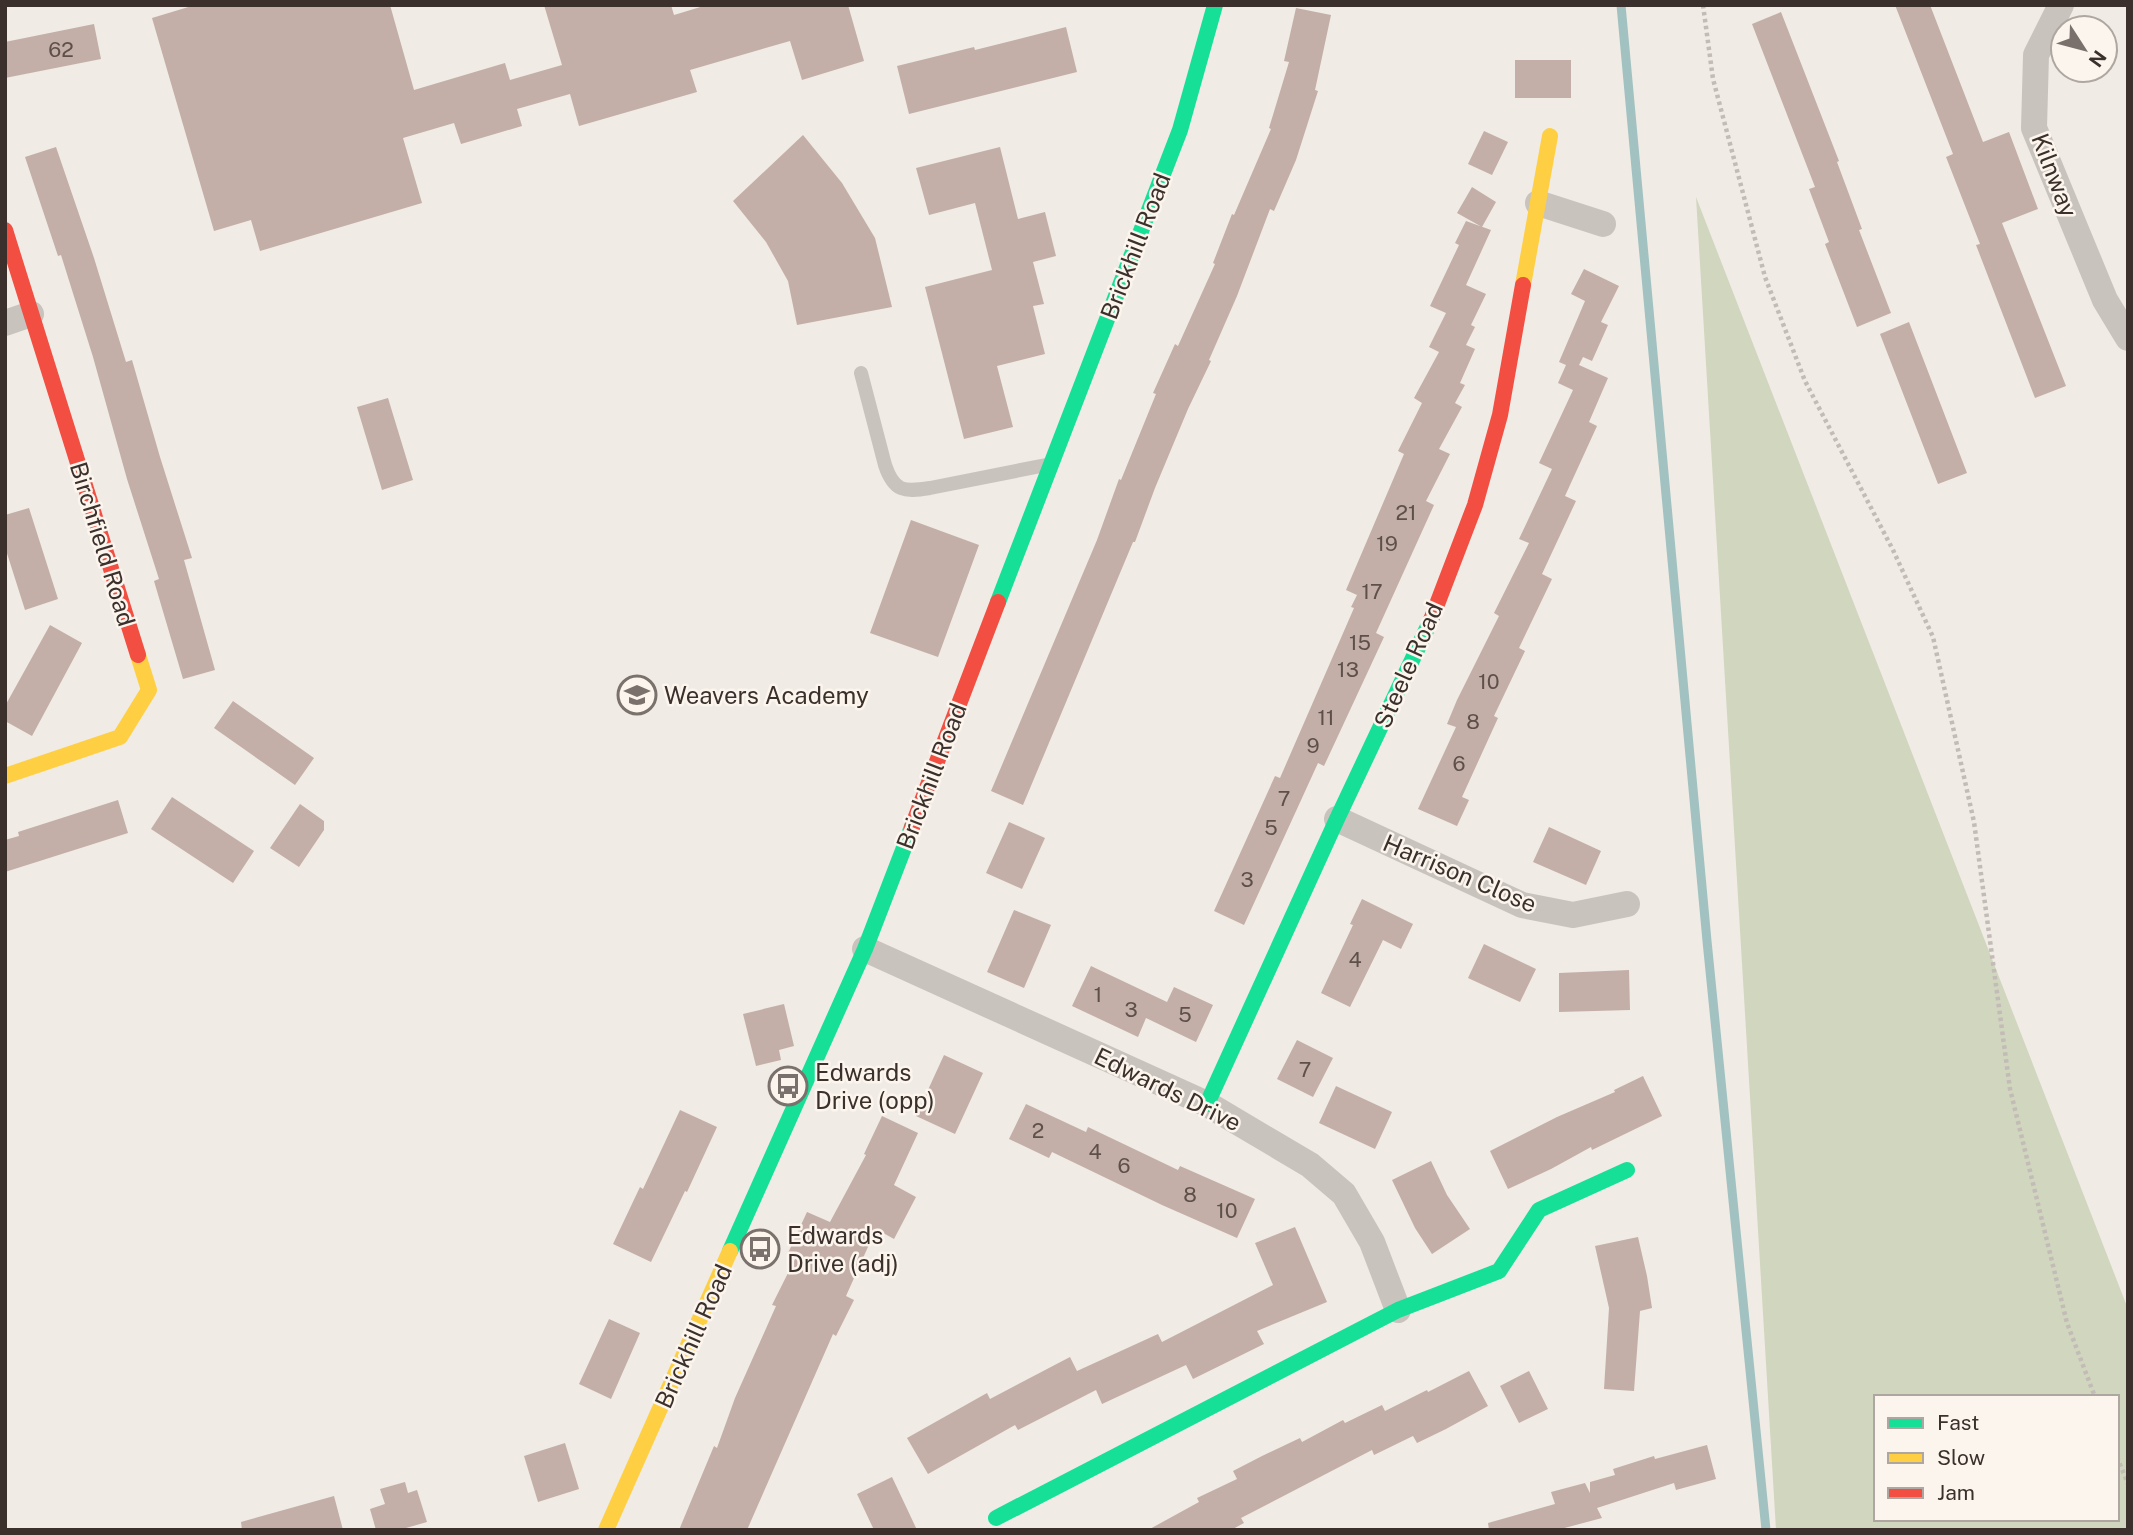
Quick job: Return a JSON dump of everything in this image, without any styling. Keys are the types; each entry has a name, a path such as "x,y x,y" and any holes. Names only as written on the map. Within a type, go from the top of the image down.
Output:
{"street":[{"name":"Brickhill Road","path":"606,1530 865,949 1180,130 1215,5"},
{"name":"Kilnway","path":"2061,5 2036,55 2034,128 2105,300 2128,338"},
{"name":"Steele Road","path":"1206,1104 1336,819 1429,625 1475,505 1500,415 1550,136"},
{"path":"1538,203 1603,224"},
{"name":"Birchfield Road","path":"5,230 149,690 120,737 5,776"},
{"path":"5,323 32,314"},
{"name":"Harrison Close","path":"1336,819 1522,905 1573,915 1627,904"},
{"name":"Edwards Drive","path":"865,949 1206,1104 1310,1165 1343,1194 1372,1242 1398,1310"},
{"path":"996,1518 1398,1310 1499,1271 1539,1210 1627,1170"}],"lane":[{"path":"861,373 885,465 890,479 899,488 913,491 1051,464"}],"path":[{"path":"1703,5 1713,79 1765,278 1805,382 1893,550 1933,637 1974,822 2010,1089 2067,1323 2094,1395"},
{"path":"2119,1462 2128,1484"}],"green space":[{"path":"1696,197 2128,1309 2128,1530 1776,1530"}],"building":[{"path":"195,5 390,5 414,90 505,63 510,80 562,65 544,5 671,5 674,15 707,5 848,5 864,61 802,80 790,41 690,70 697,92 579,126 570,94 517,109 522,126 461,144 454,123 403,138 422,203 260,251 251,220 214,231 152,18"},
{"path":"1895,5 1930,5 1983,142 2009,132 2038,209 2002,223 2066,386 2035,398 1976,245 1980,244 1946,157 1953,154"},
{"path":"1296,8 1331,15 1315,90 1318,91 1296,160 1274,211 1270,209 1209,360 1211,361 1188,409 1135,542 1023,805 991,791 1097,540 1119,479 1121,480 1156,394 1153,393 1175,344 1178,346 1215,264 1213,263 1232,214 1234,215 1271,129 1269,128 1289,62 1284,61"},
{"path":"1781,12 1839,161 1837,162 1862,229 1859,230 1891,313 1857,327 1825,244 1829,242 1809,189 1815,187 1752,24"},
{"path":"94,24 101,59 5,78 5,42"},
{"path":"1066,27 1077,72 909,114 897,66"},
{"path":"1515,60 1571,60 1571,98 1515,98"},
{"path":"1484,131 1508,142 1492,175 1468,164"},
{"path":"803,135 842,183 875,238 892,307 797,325 788,281 766,242 733,201"},
{"path":"56,147 126,362 132,360 192,558 184,560 215,670 183,679 154,581 159,579 127,479 93,357 61,255 58,256 25,157"},
{"path":"1000,147 1018,219 1045,212 1056,256 1033,262 1044,304 1033,306 1045,354 997,366 1013,427 964,439 925,287 992,270 975,203 929,215 916,168"},
{"path":"1472,187 1496,202 1482,227 1457,213"},
{"path":"1466,221 1491,230 1466,285 1486,294 1471,325 1475,327 1466,345 1475,349 1460,383 1465,385 1455,403 1462,407 1439,449 1450,454 1426,501 1434,505 1376,633 1384,637 1324,766 1318,763 1244,925 1214,911 1275,776 1280,778 1354,608 1351,607 1357,595 1346,590 1404,454 1398,451 1422,403 1414,398 1439,352 1429,347 1446,313 1430,306 1459,245 1455,243"},
{"path":"1584,269 1619,286 1601,322 1608,325 1592,361 1583,357 1579,365 1608,378 1589,422 1597,426 1565,496 1576,501 1542,574 1552,579 1519,648 1525,651 1494,716 1498,718 1462,797 1469,800 1457,826 1418,809 1456,727 1447,724 1457,700 1499,616 1494,613 1529,543 1519,539 1552,469 1539,463 1573,390 1558,383 1566,365 1559,362 1585,301 1571,294"},
{"path":"1909,322 1967,473 1938,484 1880,334"},
{"path":"388,398 413,480 382,490 357,407"},
{"path":"29,508 58,599 25,610 5,547 5,515"},
{"path":"911,520 979,545 938,657 870,633"},
{"path":"50,625 82,643 32,736 5,721 5,706"},
{"path":"233,701 314,758 295,785 214,728"},
{"path":"172,797 254,851 233,883 151,829"},
{"path":"118,800 128,833 5,872 5,840 19,836 18,832"},
{"path":"300,804 324,821 324,830 299,867 270,848"},
{"path":"1009,822 1045,838 1022,889 986,873"},
{"path":"1549,827 1601,851 1586,885 1533,862"},
{"path":"1362,899 1413,924 1401,949 1383,940 1350,1007 1321,993 1353,925 1350,924"},
{"path":"1014,910 1051,925 1024,988 987,972"},
{"path":"1484,944 1536,969 1520,1002 1468,978"},
{"path":"1091,966 1167,1002 1174,987 1213,1005 1196,1042 1146,1018 1138,1037 1072,1006"},
{"path":"1629,970 1630,1010 1559,1012 1559,973"},
{"path":"784,1004 794,1046 779,1050 781,1060 756,1066 743,1014"},
{"path":"1297,1040 1333,1058 1313,1097 1277,1079"},
{"path":"944,1055 983,1073 955,1134 916,1116"},
{"path":"1643,1076 1662,1116 1592,1150 1591,1147 1508,1189 1490,1151"},
{"path":"1336,1086 1392,1112 1375,1149 1319,1123"},
{"path":"1026,1104 1086,1132 1088,1127 1178,1170 1180,1166 1255,1199 1237,1238 1052,1152 1049,1158 1009,1139"},
{"path":"680,1110 717,1127 651,1262 613,1244 640,1187 643,1189"},
{"path":"882,1116 918,1133 894,1185 916,1197 894,1239 876,1229 846,1296 854,1300 836,1336 833,1334 747,1530 679,1530 714,1446 717,1448 735,1398 776,1306 772,1305 796,1257 788,1253 807,1212 830,1222 866,1155 864,1154"},
{"path":"1431,1161 1447,1195 1470,1229 1432,1254 1415,1228 1392,1180"},
{"path":"1295,1227 1327,1302 1257,1331 1264,1344 1193,1379 1186,1365 1102,1404 1096,1390 1018,1430 1015,1425 928,1474 907,1438 987,1393 990,1399 1070,1357 1077,1371 1158,1334 1162,1342 1273,1285 1255,1243"},
{"path":"1638,1237 1652,1308 1640,1311 1634,1391 1604,1389 1609,1308 1595,1246"},
{"path":"609,1319 640,1333 611,1399 579,1384"},
{"path":"1469,1371 1488,1406 1446,1429 1417,1443 1413,1436 1374,1455 1372,1450 1241,1518 1244,1523 1231,1530 1148,1530 1199,1502 1197,1498 1237,1479 1233,1471 1262,1456 1300,1438 1302,1442 1343,1420 1345,1423 1382,1405 1385,1411"},
{"path":"1529,1371 1548,1409 1519,1423 1500,1386"},
{"path":"565,1443 579,1489 538,1502 524,1456"},
{"path":"1707,1445 1716,1479 1676,1490 1674,1483 1597,1508 1602,1518 1557,1530 1489,1530 1488,1523 1555,1504 1551,1492 1585,1483 1590,1493 1590,1482 1615,1475 1613,1469 1654,1456 1655,1459"},
{"path":"892,1477 917,1530 874,1530 857,1494"},
{"path":"405,1482 408,1493 417,1490 427,1522 399,1530 376,1530 370,1509 385,1504 380,1489"},
{"path":"334,1496 343,1530 242,1530 241,1522"}],"waterway":[{"path":"1621,5 1707,941 1766,1530"}],"traffic: fast":[{"path":"998,602 1180,130 1215,5"},
{"path":"1207,1104 1431,620"},
{"path":"730,1251 865,949 912,827"},
{"path":"996,1518 1398,1310 1499,1271 1539,1210 1627,1170"}],"traffic: slow":[{"path":"1523,285 1550,136"},
{"path":"5,776 120,737 149,690 138,655"},
{"path":"606,1530 730,1251"}],"traffic: jam":[{"path":"5,230 138,655"},
{"path":"1431,620 1475,505 1500,415 1523,285"},
{"path":"912,827 998,602"}],"place":[{"name":"Weavers Academy","path":"637,695"},
{"name":"Edwards Drive (opp)","path":"788,1086"},
{"name":"Edwards Drive (adj)","path":"760,1249"}]}
